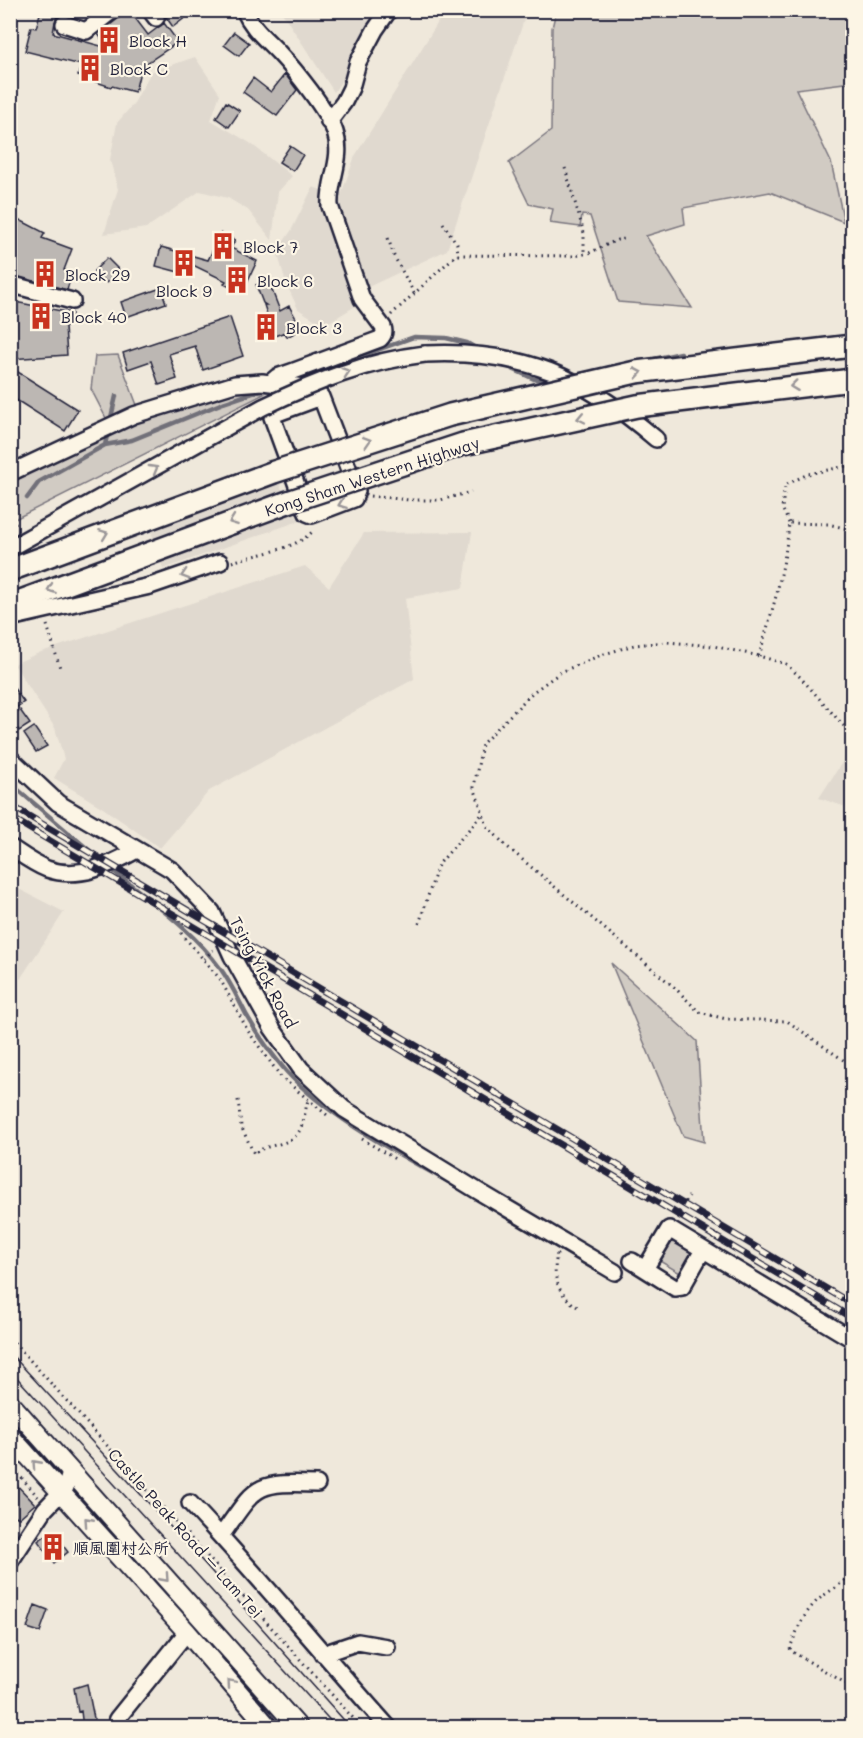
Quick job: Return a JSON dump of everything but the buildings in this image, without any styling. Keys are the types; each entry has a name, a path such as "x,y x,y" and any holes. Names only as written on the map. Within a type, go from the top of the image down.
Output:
{"highway":[{"name":"Kong Sham Western Highway","path":"10,570 274,472 450,415 636,372 852,346"},
{"name":"Kong Sham Western Highway","path":"10,605 288,501 463,444 637,406 852,380"}],"main road":[{"path":"10,1403 299,1728"},
{"path":"10,1436 187,1632 269,1728"}],"street":[{"path":"64,24 86,31 113,10"},
{"path":"244,10 251,26 280,54 320,106 335,132 338,148 337,170 329,199 330,206 363,299 384,331 380,339 286,374 270,383"},
{"path":"329,122 344,102 351,88 358,63 375,30 389,10"},
{"path":"10,284 72,302"},
{"path":"10,548 262,407 350,370 378,362 425,354 485,355 524,362 542,368 576,382 597,394 656,439"},
{"path":"10,473 134,415 234,384 270,383 313,388 321,398 357,491 354,499 312,515 307,513 272,423 272,417 321,398"},
{"path":"10,618 150,586 220,562"},
{"name":"Tsing Yick Road","path":"10,758 58,804 172,870 212,912 232,956 272,1028 301,1069 344,1109 615,1272"},
{"path":"10,847 48,869 90,871 117,862 137,850"},
{"path":"703,1250 682,1287 675,1288 639,1265 669,1229 852,1339"},
{"path":"10,1562 45,1509 62,1492 69,1480 70,1472"},
{"path":"221,1536 244,1502 256,1490 280,1482 316,1484"},
{"path":"190,1503 389,1728"},
{"path":"120,1723 187,1632"},
{"path":"323,1654 358,1642 387,1647"}],"path":[{"path":"565,168 584,233 584,254"},
{"path":"443,223 457,244 458,255"},
{"path":"388,238 394,256 415,295"},
{"path":"381,324 458,255 575,256 625,239"},
{"path":"759,656 787,546 789,523 782,508 785,485 808,474 852,465"},
{"path":"356,495 409,500 440,500 471,492"},
{"path":"789,523 828,524 852,530"},
{"path":"852,735 786,664 713,646 667,642 634,645 601,655 561,672 533,692 482,744 474,787 487,826 505,845 674,987 699,1012 726,1019 787,1021 852,1066"},
{"path":"419,924 438,865 483,813"},
{"path":"181,933 220,979 248,1031 267,1059 281,1077 299,1092"},
{"path":"204,958 213,950"},
{"path":"238,1100 241,1126 254,1154 285,1142 298,1133 308,1100"},
{"path":"669,1229 689,1196"},
{"path":"548,1249 557,1255 555,1265 557,1285 567,1299 581,1309"},
{"name":"Castle Peak Road – Lam Tei","path":"10,1338 362,1728"},
{"path":"10,1464 42,1502"},
{"path":"852,1570 842,1583 814,1604 802,1619 790,1648 791,1651 852,1687"},
{"path":"847,1728 852,1720"}],"shaded area":[{"path":"281,11 389,11 334,92"},
{"path":"445,11 527,11 447,250 368,287 338,203 355,156"},
{"path":"556,11 852,11 852,82 796,89 831,162 844,222 770,192 683,208 685,224 646,236 692,308 618,302 590,216 582,215 580,227 550,223 553,209 529,204 509,163 551,131 552,28"},
{"path":"195,57 220,94 211,120 250,143 292,176 278,192 272,240 248,210 228,198 200,191 146,228 104,234 118,189 110,160 117,123 134,103 151,72"},
{"path":"313,187 324,191 324,206 354,307 322,324 298,309 286,283 277,251 291,231"},
{"path":"118,355 137,405 106,418 91,389 95,356"},
{"path":"231,389 264,394 11,521 11,483 122,426"},
{"path":"271,460 291,514 295,513 299,521 163,569 143,506"},
{"path":"472,532 463,588 405,598 414,679 209,791 160,848 103,808 54,778 64,759 55,728 14,664 41,652 305,566 329,587 364,533"},
{"path":"852,747 852,809 819,798"},
{"path":"11,885 64,912 11,993"},
{"path":"611,963 697,1041 704,1142 683,1136"},
{"path":"673,1236 695,1249 680,1273 658,1260"}],"waterway":[{"path":"293,380 414,337 446,338 467,343 479,350"},
{"path":"649,360 681,353"},
{"path":"504,365 534,379 555,380"},
{"path":"105,445 132,440 223,403 268,388"},
{"path":"110,422 116,396"},
{"path":"27,498 39,482 105,445 108,431"},
{"path":"10,783 103,862"},
{"path":"109,867 168,914 208,953 228,979 265,1045 304,1089 372,1138 468,1193"},
{"path":"503,1215 591,1267"}],"tram line":[{"path":"10,1353 204,1563 351,1728"},
{"path":"10,1370 337,1728"}],"railway":[{"path":"10,805 852,1304"},
{"path":"10,817 852,1318"}],"place":[{"name":"Block H","path":"109,40"},
{"name":"Block C","path":"90,68"},
{"name":"Block 7","path":"223,246"},
{"name":"Block 9","path":"184,263"},
{"name":"Block 29","path":"45,274"},
{"name":"Block 6","path":"237,280"},
{"name":"Block 40","path":"41,316"},
{"name":"Block 3","path":"266,327"},
{"name":"順風圍村公所","path":"53,1547"}]}
